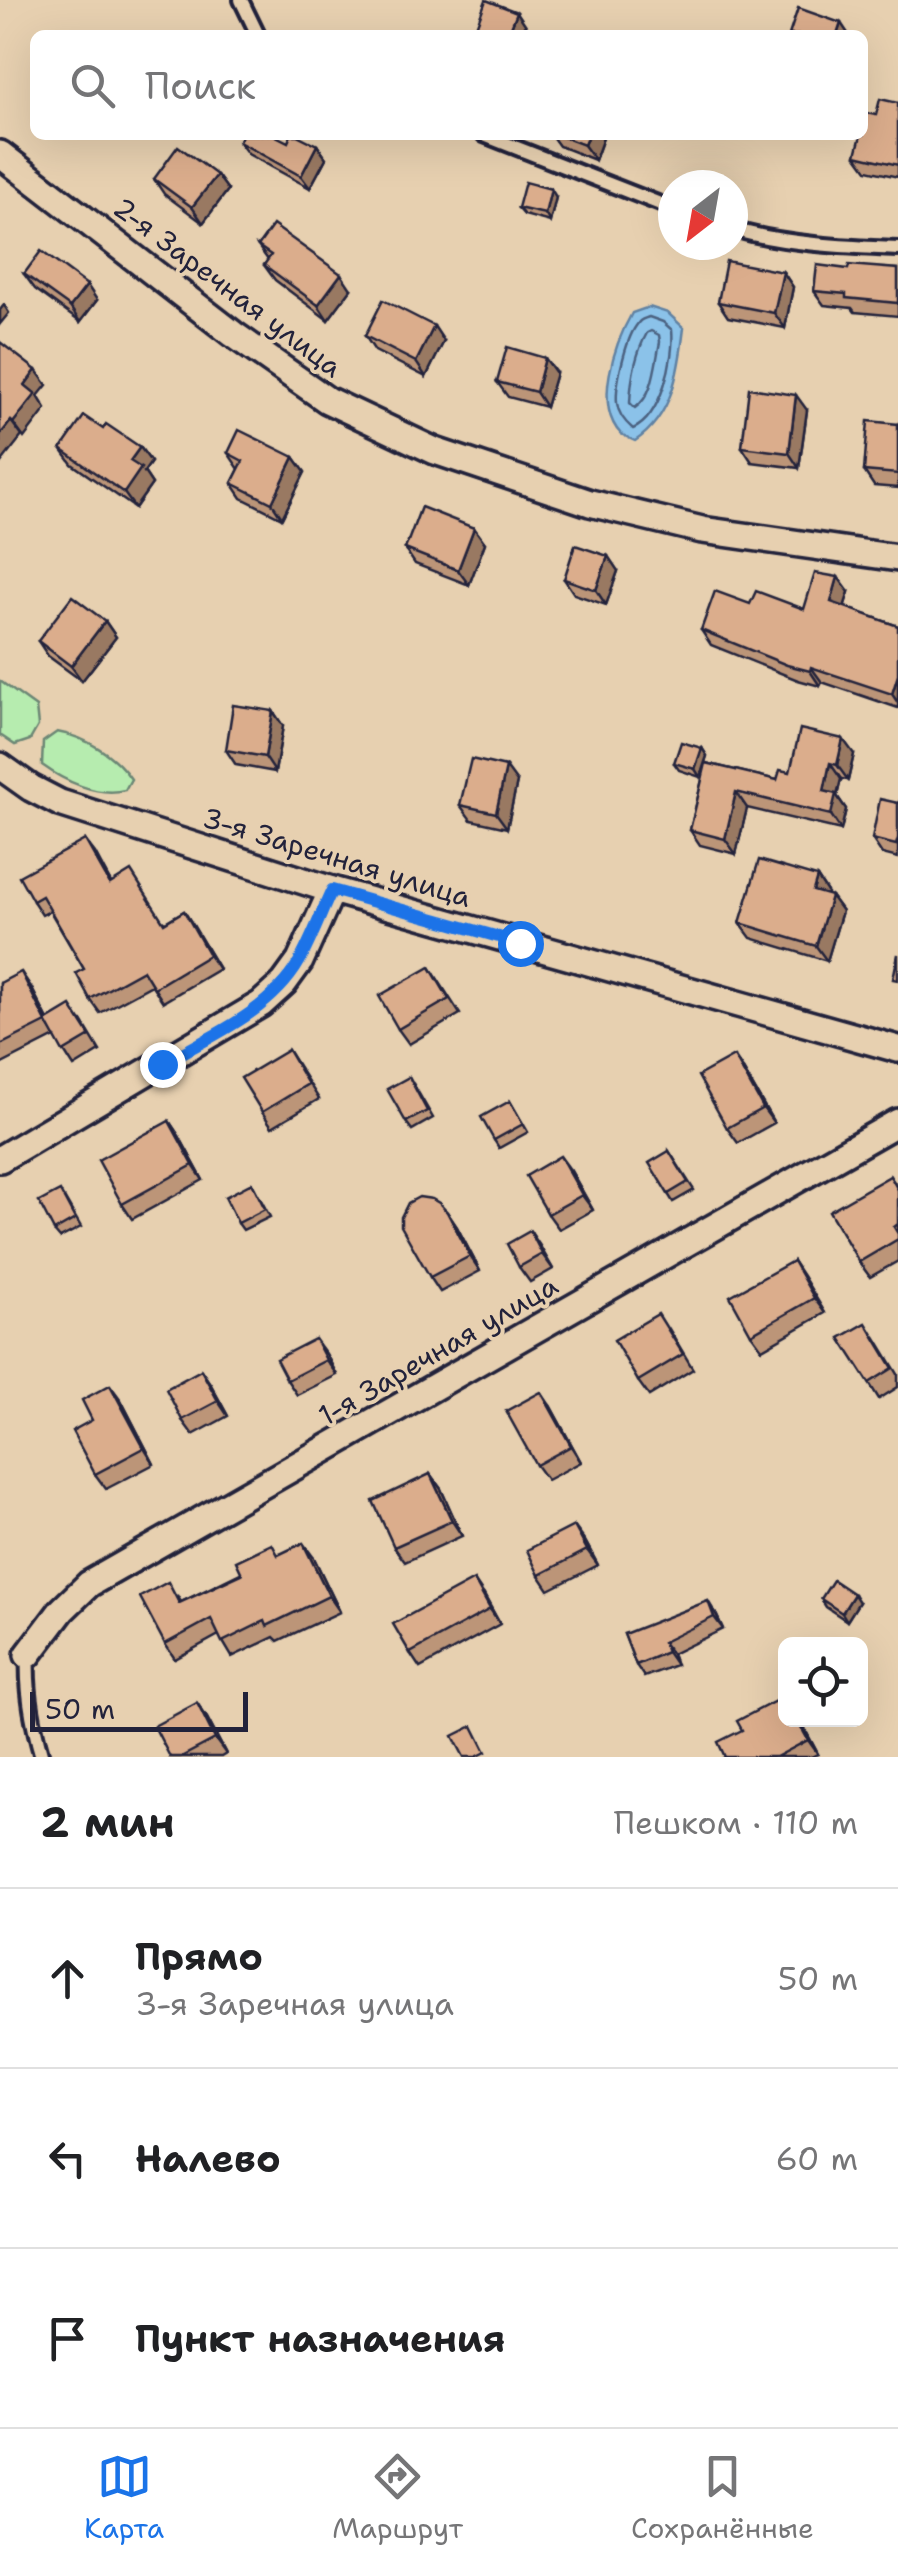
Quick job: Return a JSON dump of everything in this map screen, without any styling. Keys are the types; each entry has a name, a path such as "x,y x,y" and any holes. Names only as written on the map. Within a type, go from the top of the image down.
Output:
{"street":[{"name":"2-я Заречная улица","path":"0,154 233,334 327,400 435,451 590,503 702,530 898,558"},
{"name":"3-я Заречная улица","path":"0,766 60,804 332,890 898,1049"},
{"path":"0,1159 262,1004 300,961 332,890"},
{"name":"1-я Заречная улица","path":"28,1655 62,1610 89,1584 898,1122"}],"lane":[{"path":"241,0 256,30"},
{"path":"497,140 658,203"},
{"path":"748,234 898,249"},
{"path":"28,1655 26,1678 32,1722 42,1757"}],"green space":[{"path":"0,681 36,707 38,726 30,740 15,745 0,735"},
{"path":"57,732 79,738 108,755 131,779 125,790 81,786 42,765 43,742"}],"water":[{"path":"649,307 668,313 684,328 676,376 666,405 648,431 635,441 621,434 613,422 608,391 625,326 632,313"}],"building":[{"path":"486,0 517,12 511,27 519,30 475,30"},
{"path":"798,8 841,23 839,30 791,30"},
{"path":"880,99 898,103 898,165 856,155 860,140 868,140 868,113 876,115"},
{"path":"307,140 317,145 301,176 239,142"},
{"path":"178,146 217,175 192,207 154,179"},
{"path":"525,182 551,189 545,214 518,208"},
{"path":"273,225 341,274 318,305 264,265 271,255 258,246"},
{"path":"41,251 87,285 70,307 24,274"},
{"path":"726,261 783,272 774,313 718,302"},
{"path":"817,265 898,269 898,303 814,291"},
{"path":"383,300 434,326 416,362 365,336"},
{"path":"0,342 36,370 25,385 36,394 0,435"},
{"path":"507,347 545,358 536,392 497,382"},
{"path":"749,388 796,395 789,453 742,447"},
{"path":"84,416 103,429 106,424 140,447 130,461 141,468 124,493 61,449"},
{"path":"868,421 898,424 898,474 864,471"},
{"path":"239,430 294,457 272,503 232,483 243,461 228,453"},
{"path":"421,507 474,528 458,570 405,549"},
{"path":"575,545 608,556 596,590 564,579"},
{"path":"815,573 838,577 831,602 898,626 898,675 892,694 811,667 810,671 787,665 701,630 715,591 750,604 756,591 804,609"},
{"path":"72,596 105,621 71,666 38,641"},
{"path":"233,705 273,711 265,757 226,750"},
{"path":"800,729 843,739 837,765 830,763 824,791 836,794 831,815 736,792 725,839 690,830 706,763 777,780 780,770 790,772"},
{"path":"681,742 702,748 695,769 674,763"},
{"path":"471,759 506,767 496,813 460,805"},
{"path":"880,799 898,803 896,845 872,839"},
{"path":"85,840 110,884 131,871 164,923 184,911 209,955 154,988 143,970 90,999 76,973 84,969 42,896 33,901 19,876"},
{"path":"759,860 817,877 813,891 831,896 816,946 740,923"},
{"path":"898,954 898,980 893,979"},
{"path":"430,967 449,999 398,1029 379,996"},
{"path":"21,972 46,1022 0,1045 0,983"},
{"path":"71,1006 90,1036 63,1052 46,1021"},
{"path":"288,1050 308,1084 262,1112 241,1078"},
{"path":"734,1056 763,1108 727,1128 698,1076"},
{"path":"409,1077 427,1111 406,1122 387,1089"},
{"path":"510,1101 523,1124 494,1140 481,1117"},
{"path":"169,1121 193,1165 122,1204 98,1160"},
{"path":"669,1151 688,1182 668,1194 649,1163"},
{"path":"560,1156 582,1195 548,1214 526,1176"},
{"path":"890,1176 898,1190 898,1224 894,1227 898,1239 859,1262 829,1211"},
{"path":"252,1183 265,1209 238,1223 225,1197"},
{"path":"60,1191 75,1219 54,1231 39,1202"},
{"path":"419,1197 432,1199 447,1212 470,1256 430,1277 401,1226 408,1203"},
{"path":"530,1231 542,1254 519,1267 507,1244"},
{"path":"793,1261 814,1298 751,1334 730,1296"},
{"path":"658,1314 683,1354 638,1381 614,1340"},
{"path":"866,1323 893,1368 869,1383 840,1338"},
{"path":"315,1339 326,1360 287,1380 276,1359"},
{"path":"201,1370 218,1401 182,1420 166,1389"},
{"path":"110,1385 144,1448 95,1474 72,1431 92,1420 82,1400"},
{"path":"541,1392 571,1446 536,1465 506,1411"},
{"path":"430,1474 452,1521 394,1547 373,1501"},
{"path":"574,1526 587,1550 539,1575 527,1550"},
{"path":"303,1543 329,1596 267,1626 265,1621 222,1642 211,1619 165,1644 140,1597 168,1582 179,1603 242,1574 236,1561 272,1544 278,1555"},
{"path":"474,1580 490,1609 410,1653 393,1624"},
{"path":"833,1580 854,1594 842,1613 821,1599"},
{"path":"708,1601 714,1617 663,1642 667,1652 636,1665 624,1634"},
{"path":"778,1700 778,1727 801,1727 808,1740 776,1757 725,1757 718,1742 742,1730 737,1721"},
{"path":"197,1703 215,1739 181,1757 170,1757 154,1726"},
{"path":"473,1726 486,1752 464,1757 453,1736"}],"route":[{"path":"162,1064 262,1004 284,983 300,961 332,890 520,943"}]}
